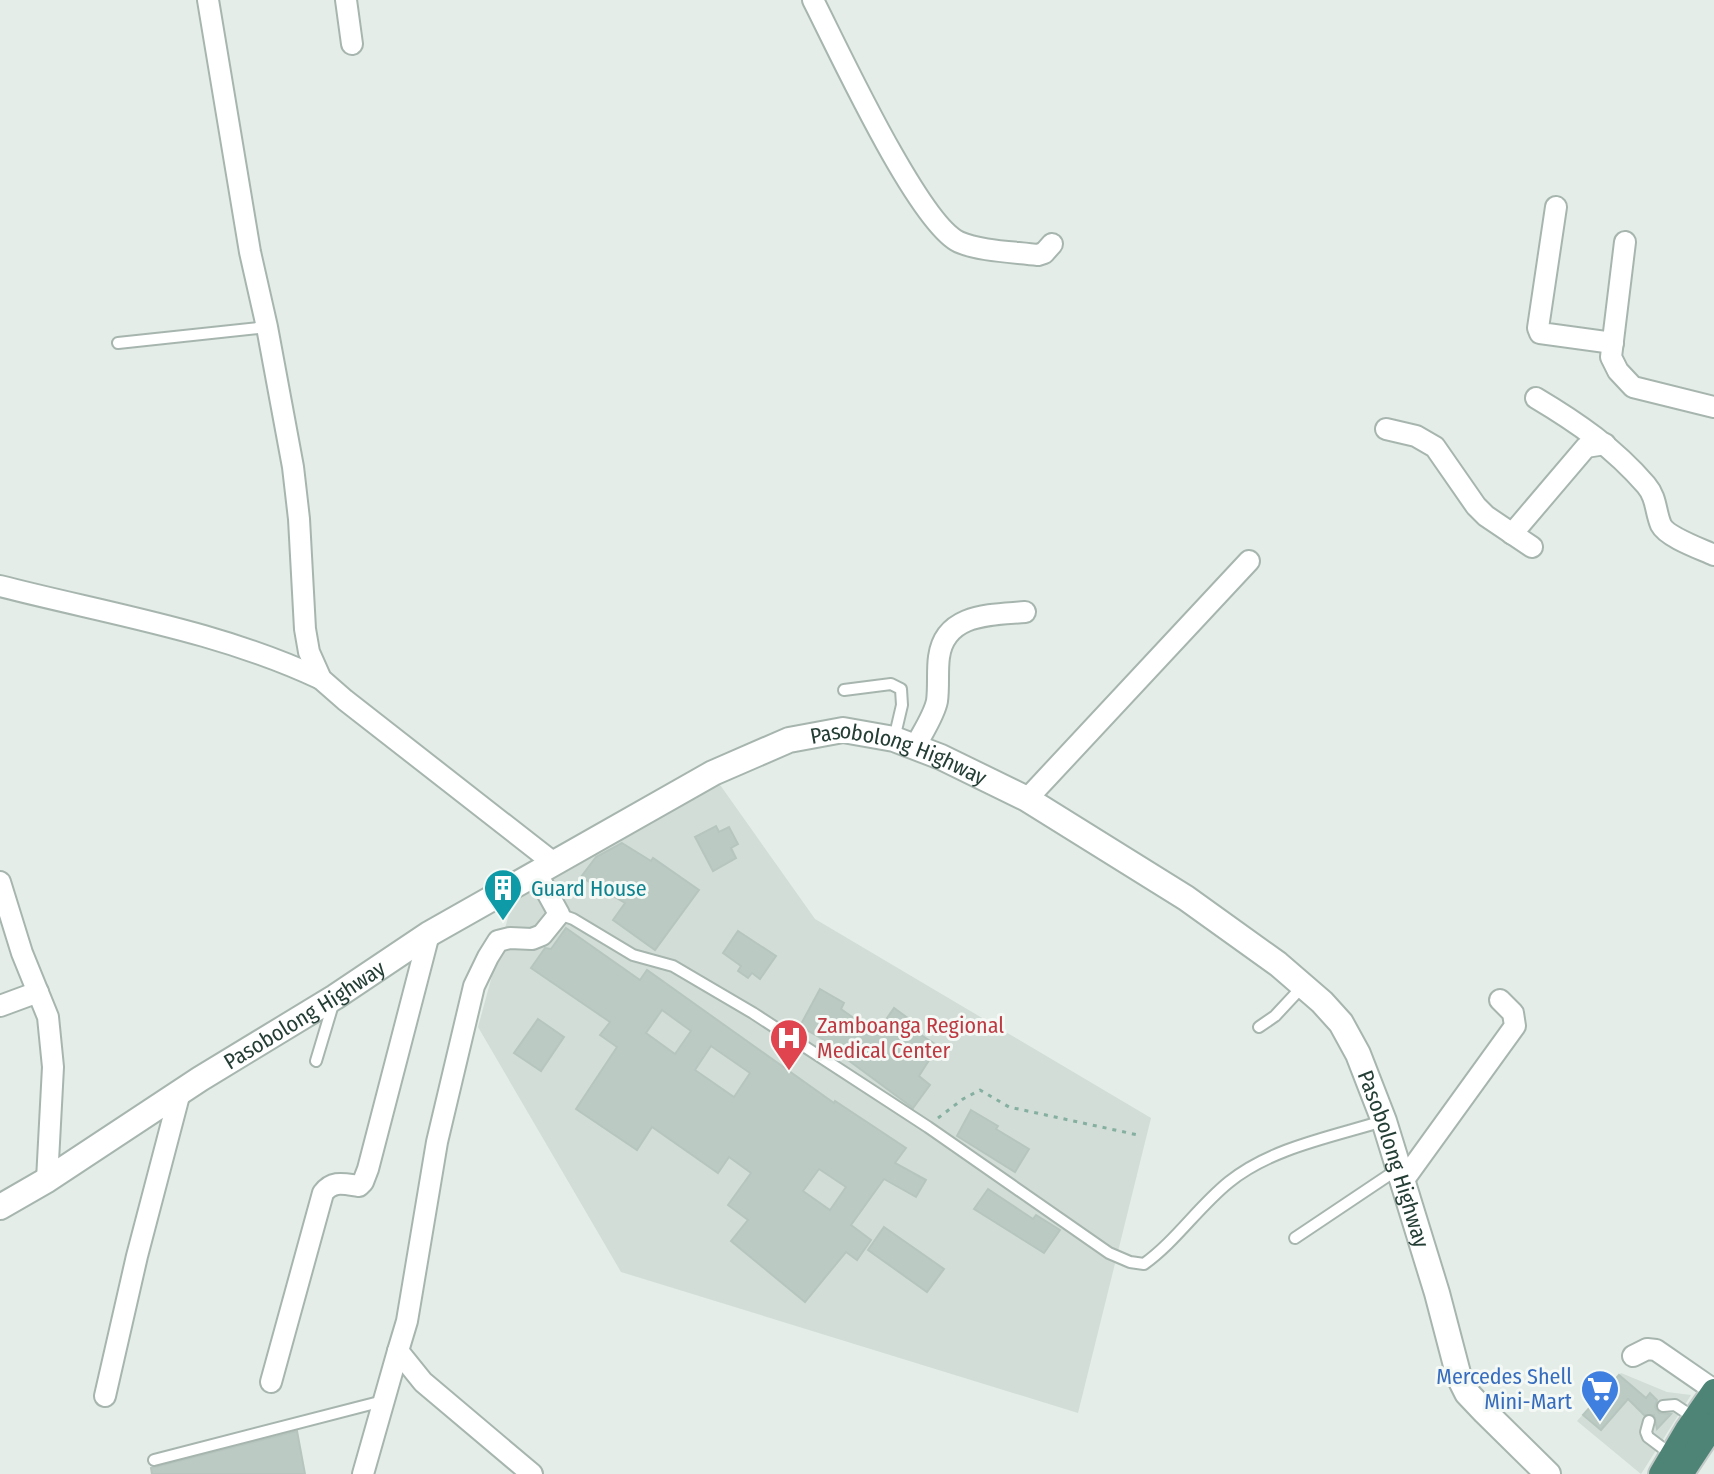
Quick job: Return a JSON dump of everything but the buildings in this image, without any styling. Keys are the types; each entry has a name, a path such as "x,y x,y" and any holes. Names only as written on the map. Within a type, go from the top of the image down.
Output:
{"highway":[{"path":"1675,1467 1707,1424 1714,1390"}],"street":[{"path":"208,0 250,252 293,467 305,629 309,652 321,679"},
{"path":"346,0 352,44"},
{"path":"813,0 912,187 927,212 946,232 961,243 1038,255 1052,244"},
{"path":"1556,207 1538,328 1540,333 1613,343"},
{"path":"1625,242 1611,357 1618,371 1633,387 1714,407"},
{"path":"1536,398 1580,424 1649,488 1656,499 1661,525 1667,533 1714,555"},
{"path":"1386,429 1416,436 1435,447 1476,506 1532,547"},
{"path":"1512,534 1586,447 1605,444"},
{"path":"1027,799 1249,561"},
{"path":"0,586 228,641 321,679 546,869 559,914 542,935 532,939 498,941 474,986 437,1142 407,1321 363,1474"},
{"path":"904,743 936,704 939,653 948,635 960,623 974,617 1025,612"},
{"name":"Pasobolong Highway","path":"0,1207 335,997 429,934 713,773 789,740 843,730 904,743 1027,799 1186,898 1278,964 1341,1023 1358,1054 1402,1174 1459,1377 1467,1393 1548,1474"},
{"path":"0,882 22,953 48,1017 53,1067 47,1180"},
{"path":"271,1382 323,1193 332,1184 359,1186 368,1169 429,934"},
{"path":"0,1006 38,992"},
{"path":"1402,1174 1515,1026 1513,1013 1500,1000"},
{"path":"105,1396 137,1256 180,1092"},
{"path":"1633,1356 1647,1349 1656,1350 1714,1390"},
{"path":"398,1351 431,1389 532,1474"}],"lane":[{"path":"118,343 267,327"},
{"path":"844,690 891,684 901,689 904,743"},
{"path":"559,914 573,919 633,955 673,966 753,1013 928,1127 1109,1253 1130,1262 1144,1264 1161,1251 1228,1183 1252,1166 1281,1153 1384,1121"},
{"path":"1259,1027 1275,1016 1303,986"},
{"path":"316,1061 335,997"},
{"path":"1295,1238 1402,1174"},
{"path":"154,1460 383,1401"},
{"path":"1663,1406 1675,1405 1707,1424"},
{"path":"1649,1421 1648,1437 1675,1467"}],"path":[{"path":"928,1127 963,1099 980,1090 1009,1107 1138,1135"}],"shaded area":[{"name":"Zamboanga Regional Medical Center","path":"718,782 815,919 1151,1118 1078,1413 621,1272 478,1027 515,892"},
{"path":"1621,1373 1667,1392 1691,1395 1641,1474 1577,1421"}],"place":[{"name":"Guard House","path":"503,922"},
{"name":"Zamboanga Regional Medical Center","path":"789,1072"},
{"name":"Mercedes Shell Mini-Mart","path":"1600,1423"}]}
